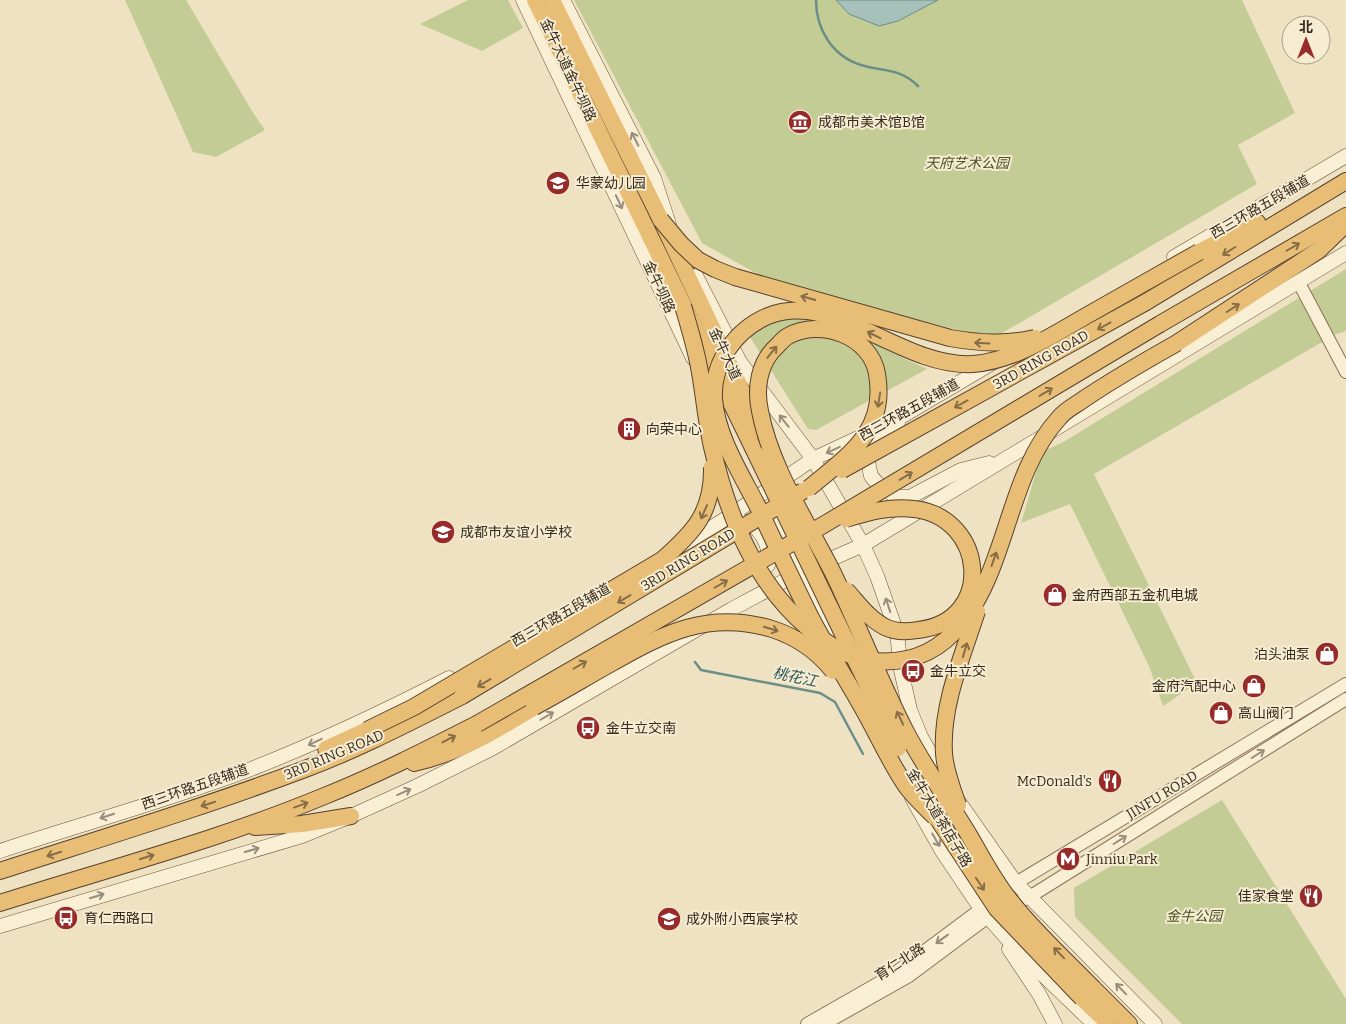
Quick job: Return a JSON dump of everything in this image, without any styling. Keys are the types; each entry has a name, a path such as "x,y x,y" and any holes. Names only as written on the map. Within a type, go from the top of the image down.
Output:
{"highway":[{"name":"金牛大道金牛坝路","path":"535,0 602,141"},
{"name":"金牛大道金牛坝路","path":"552,0 618,133"},
{"name":"金牛大道","path":"618,133 770,449 834,575"},
{"name":"金牛大道","path":"602,141 683,306 808,576"},
{"name":"3RD RING ROAD","path":"0,872 233,795 357,748 462,696 809,488 1146,302 1301,206 1346,181"},
{"path":"935,816 907,787 811,618 723,434 714,400 716,375 724,355 749,326 770,315 795,310 820,312 843,320 918,355 946,362 972,364 995,361 1063,329 1199,252 1270,216 1301,206"},
{"name":"3RD RING ROAD","path":"0,903 238,828 320,798 388,770 476,724 825,524 1160,324 1346,216"},
{"path":"661,220 681,244 698,260 715,269 735,277 950,338 978,343 1005,343 1033,338 1063,329"},
{"path":"968,833 952,787 944,753 946,722 951,696 985,584 1035,454 1060,416 1099,389 1176,343 1319,250 1346,224"},
{"path":"683,306 698,366 712,447 728,506 753,561 769,586 794,617 819,638 842,652 865,660 888,662 911,659 926,653 948,640 963,622 985,584"},
{"path":"770,449 759,410 758,387 762,366 770,352 788,336 810,329 830,329 847,336 865,347 877,369 880,391 877,414 867,435 849,455 809,488"},
{"path":"233,795 414,706 662,560 686,539 705,511 713,482 712,447"},
{"path":"825,524 874,511 896,508 916,509 938,516 954,527 965,543 972,558 974,575 970,594 961,610 946,622 937,626 905,632 885,627 867,614 834,575"},
{"name":"金牛大道茶店子路","path":"834,575 906,732 1008,899 1088,993 1109,1024"},
{"name":"金牛大道茶店子路","path":"808,576 935,816 998,909 1088,993"},
{"path":"388,770 437,758 483,738 656,638 688,626 722,621 753,623 781,632 803,643 822,657 865,712"},
{"path":"238,828 302,824 351,816"},
{"path":"1088,993 1129,1024"}],"main road":[{"name":"金牛坝路","path":"523,0 760,497 808,576"},
{"path":"563,0 654,178 671,228 740,362 814,459 863,545 877,576 897,633 901,670 910,710 921,738 952,792 1016,883 1156,1024"},
{"name":"西三环路五段辅道","path":"0,850 228,777 303,748 404,701 479,662 720,523 814,459 911,410 1346,156"},
{"path":"0,926 302,836 417,786 493,748 732,609 808,576 863,545 1346,253"},
{"path":"911,410 875,445 868,462 871,476 877,483 896,497 910,497 961,470 1004,459"},
{"path":"720,523 743,521 753,525 766,542 770,558 766,576 755,590 732,609"},
{"path":"818,610 900,776 942,850 1039,994 1055,1024"},
{"name":"JINFU ROAD","path":"984,913 1016,883"},
{"path":"984,913 1094,1024"}],"street":[{"path":"1299,282 1346,372"},
{"path":"808,576 818,610"},
{"name":"JINFU ROAD","path":"1016,883 1346,684"},
{"name":"JINFU ROAD","path":"984,913 1031,896 1346,699"},
{"path":"807,1024 891,976 984,913"},
{"name":"育仁北路","path":"824,1024 909,976 984,913"}],"green space":[{"path":"125,0 186,0 265,130 216,157 193,152"},
{"path":"468,0 508,0 523,28 482,51 420,24"},
{"name":"天府艺术公园","path":"574,0 1242,0 1295,113 1238,145 1257,184 992,339 830,297 761,276 702,243"},
{"path":"1346,269 1346,331 1336,334 1094,474 1197,683 1163,706 1149,666 1070,504 1021,523 1042,452 1065,441"},
{"path":"785,318 812,320 836,326 927,369 816,430 808,429 748,334"},
{"name":"金牛公园","path":"1222,800 1346,999 1346,1024 1182,1024 1075,917 1074,888"}],"water":[{"path":"836,0 938,0 898,21 879,26 849,14"}],"waterway":[{"path":"816,0 819,21 823,31 834,48 842,55 861,65 898,73 918,86"},
{"name":"桃花江","path":"695,662 701,670 820,693 835,702 863,754"}],"place":[{"name":"成都市美术馆B馆","path":"800,122"},
{"name":"华蒙幼儿园","path":"558,183"},
{"name":"向荣中心","path":"629,429"},
{"name":"成都市友谊小学校","path":"443,532"},
{"name":"金府西部五金机电城","path":"1055,595"},
{"name":"泊头油泵","path":"1327,654"},
{"name":"金牛立交","path":"913,671"},
{"name":"金府汽配中心","path":"1254,686"},
{"name":"高山阀门","path":"1221,713"},
{"name":"金牛立交南","path":"588,728"},
{"name":"McDonald's","path":"1110,781"},
{"name":"Jinniu Park","path":"1068,859"},
{"name":"佳家食堂","path":"1311,896"},
{"name":"育仁西路口","path":"66,918"},
{"name":"成外附小西宸学校","path":"669,919"}]}
